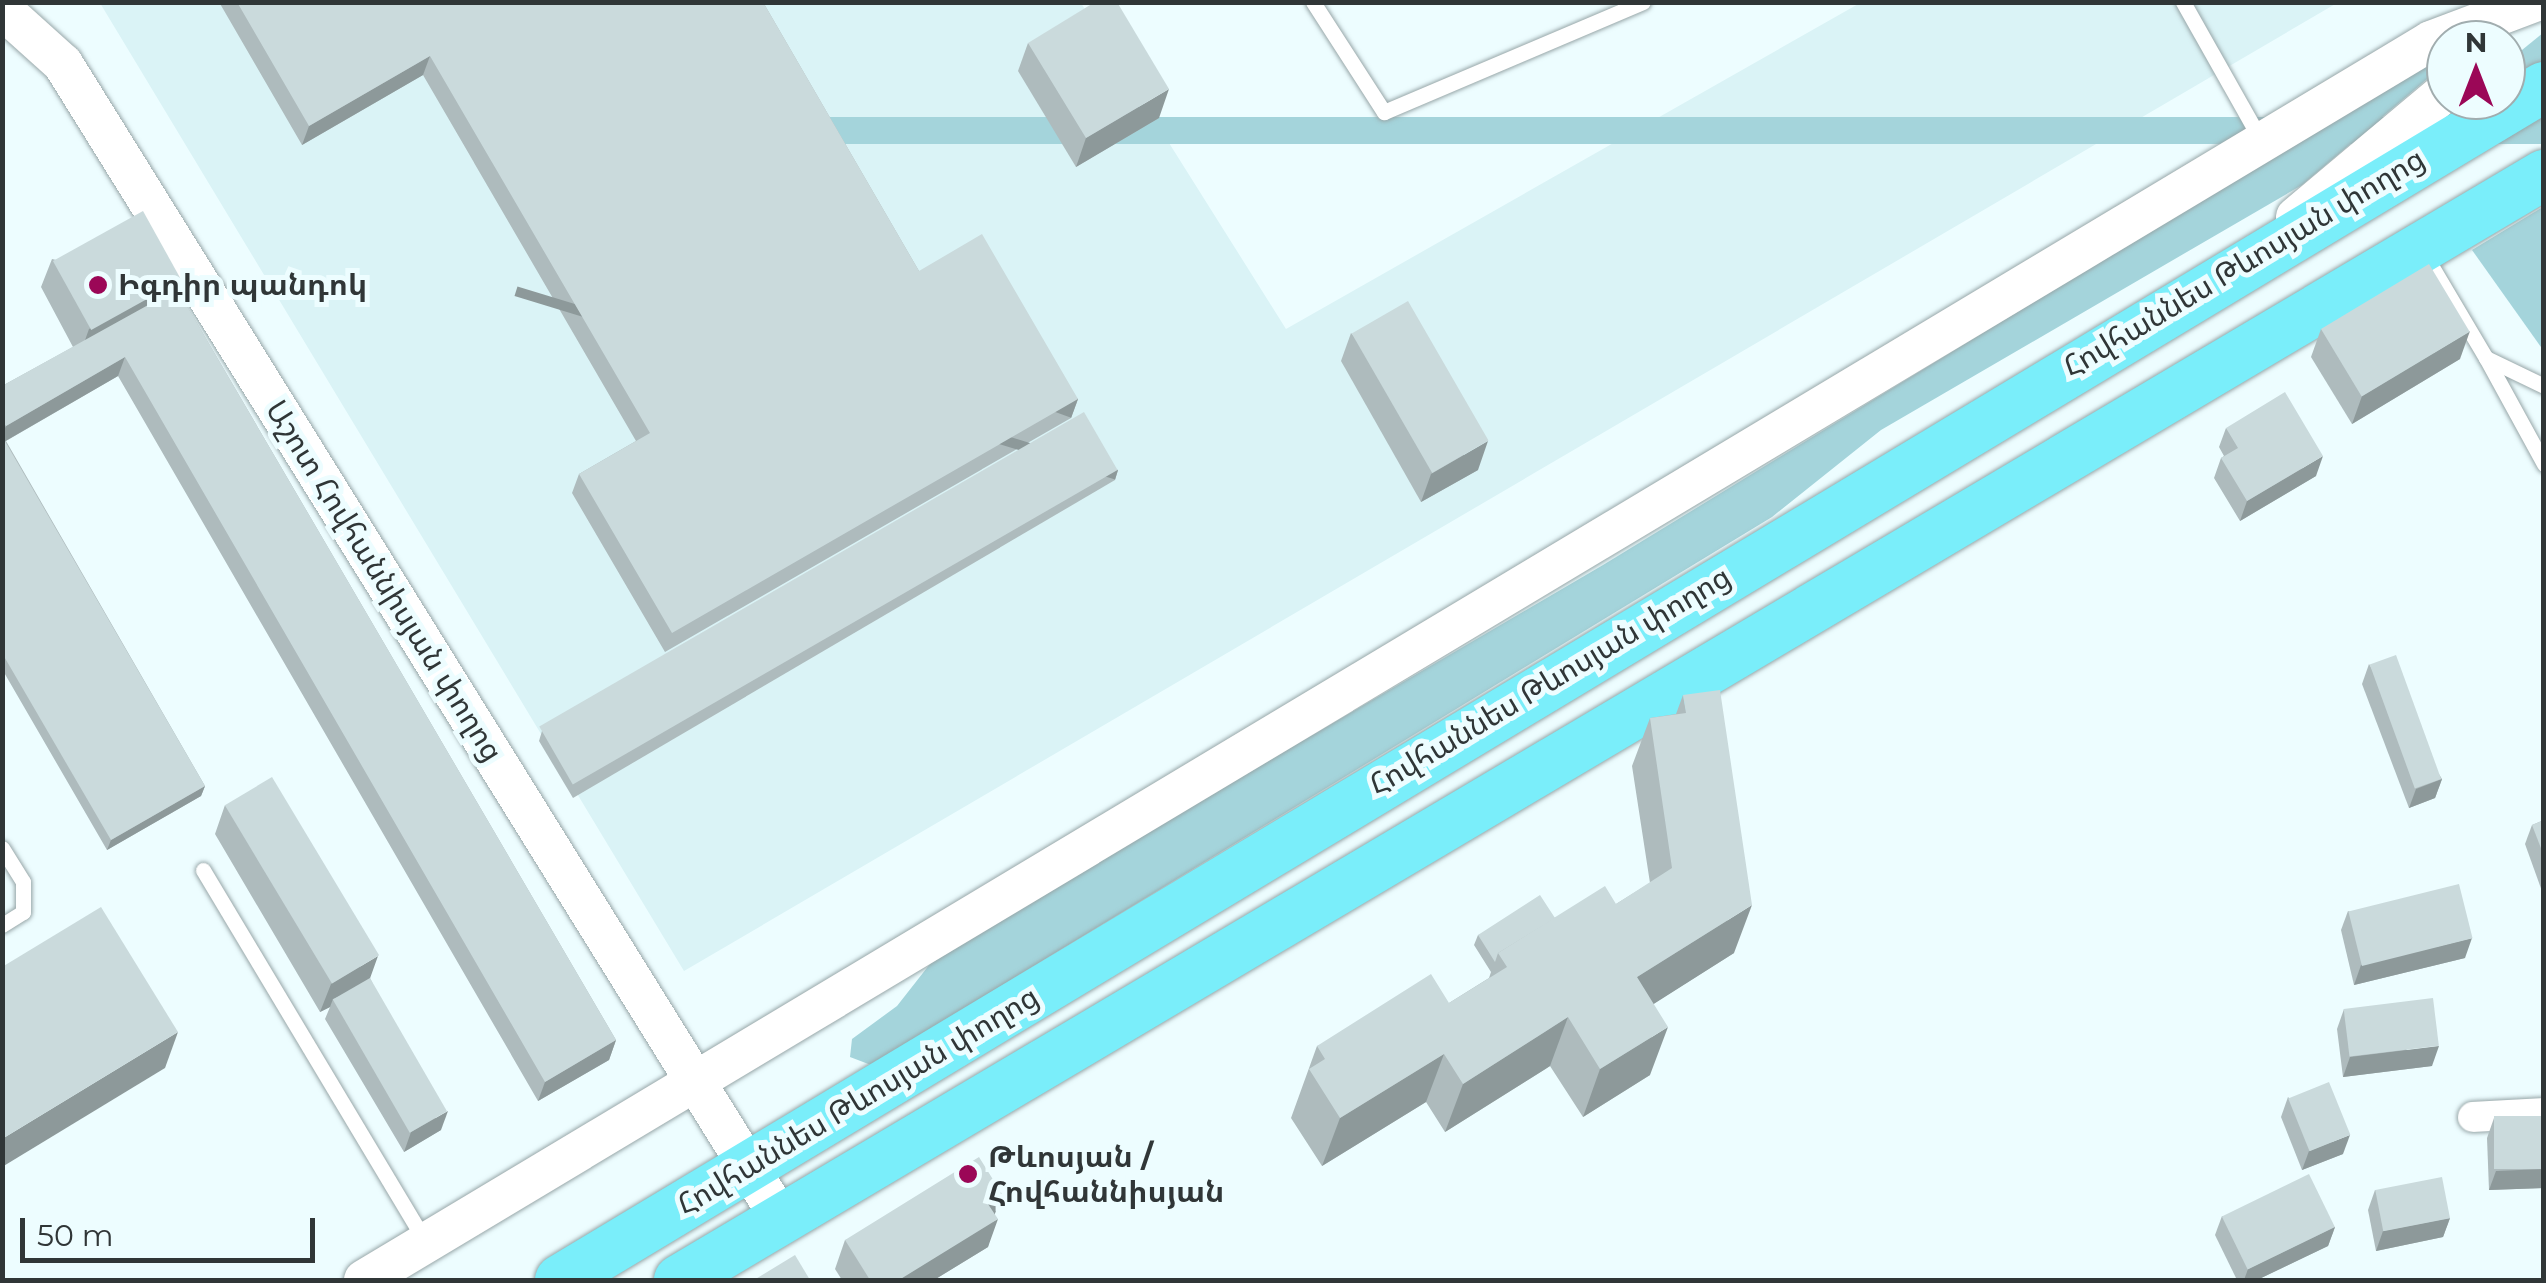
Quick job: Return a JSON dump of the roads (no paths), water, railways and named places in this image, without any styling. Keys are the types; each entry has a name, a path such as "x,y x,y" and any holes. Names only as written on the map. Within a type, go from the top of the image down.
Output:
{"main road":[{"name":"Հովհաննես Թևոսյան փողոց","path":"560,1280 2246,259 2544,87"},
{"name":"Հովհաննես Թևոսյան փողոց","path":"679,1280 2544,176"}],"street":[{"path":"364,1280 2431,41 2534,2"},
{"name":"Աշոտ Հովհաննիսյան փողոց","path":"2,9 63,64 782,1221"},
{"path":"2246,259 2426,108"},
{"path":"2472,1117 2544,1113"}],"lane":[{"path":"1313,2 1384,112 1643,2"},
{"path":"2183,2 2262,142"},
{"path":"2420,247 2544,464"},
{"path":"2486,358 2544,386"},
{"path":"2,848 23,882 23,912 2,926"},
{"path":"203,870 426,1242"}],"place":[{"name":"Իգդիր պանդոկ","path":"98,285"},
{"name":"Թևոսյան / Հովհաննիսյան","path":"968,1174"}]}
